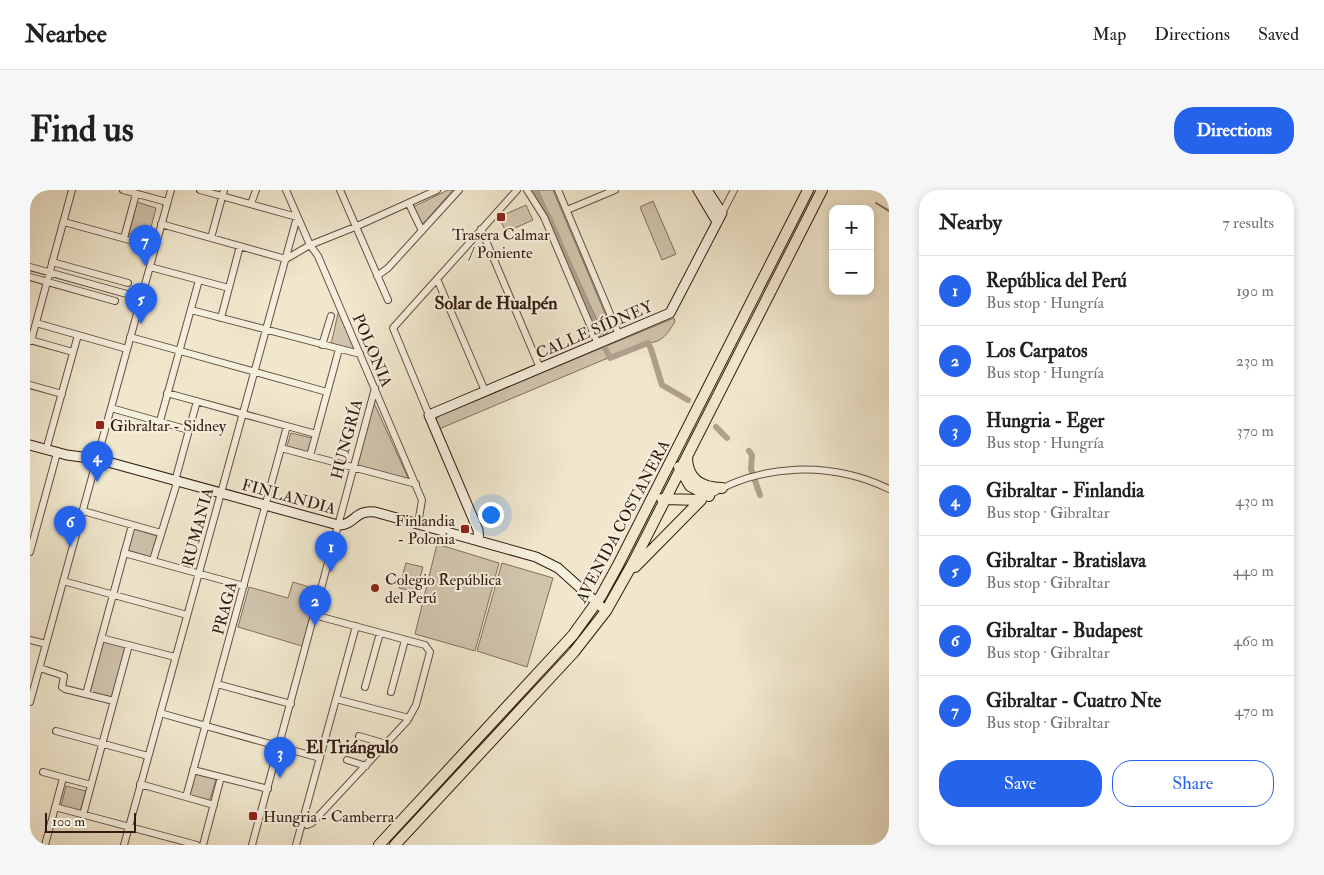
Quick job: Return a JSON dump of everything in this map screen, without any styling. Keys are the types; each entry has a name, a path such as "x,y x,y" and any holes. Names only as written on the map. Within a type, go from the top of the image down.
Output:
{"main road":[{"name":"AVENIDA COSTANERA","path":"379,845 571,637 596,604 678,449 808,190"},
{"name":"AVENIDA COSTANERA","path":"395,845 574,652 606,611 671,498 680,470 822,190"},
{"path":"678,449 680,470 690,486 705,498"},
{"path":"687,456 688,470 694,480 704,486 722,488"},
{"path":"648,507 671,498 705,498"},
{"path":"671,498 681,510 679,521"},
{"path":"626,576 679,521 705,498"}],"street":[{"path":"72,190 30,341 73,352"},
{"path":"123,190 167,202"},
{"path":"30,702 171,190"},
{"path":"200,190 223,193 251,204 298,217"},
{"path":"251,204 256,190"},
{"name":"POLONIA","path":"286,190 310,244 318,256 416,484 423,504 418,524"},
{"path":"340,190 388,300"},
{"path":"161,224 286,259 310,244 355,228 437,190"},
{"path":"377,276 388,268 459,190"},
{"path":"478,541 478,530 393,328 517,190"},
{"path":"527,190 544,217 598,344"},
{"path":"558,190 619,335"},
{"path":"567,210 615,190"},
{"path":"698,190 717,222"},
{"path":"707,190 722,213"},
{"name":"CALLE SÍDNEY","path":"429,415 672,311 734,190"},
{"path":"211,238 223,193"},
{"path":"124,238 136,194"},
{"path":"408,204 422,231"},
{"name":"RUMANIA","path":"124,845 298,217"},
{"path":"64,222 155,246"},
{"path":"481,230 540,368"},
{"path":"221,318 240,246"},
{"path":"52,262 128,283"},
{"path":"30,267 141,298"},
{"path":"150,267 229,288"},
{"path":"86,292 91,273"},
{"path":"30,277 115,301"},
{"path":"437,278 485,391"},
{"path":"160,421 199,280"},
{"path":"191,310 360,354"},
{"path":"322,345 331,316"},
{"path":"36,323 127,349"},
{"path":"46,450 78,335"},
{"path":"130,337 327,392"},
{"path":"310,456 339,349"},
{"path":"30,385 62,394"},
{"name":"HUNGRÍA","path":"252,845 374,388"},
{"path":"167,393 316,434"},
{"path":"153,560 174,493 175,481 197,401"},
{"path":"111,408 190,430"},
{"name":"PRAGA","path":"186,797 287,426"},
{"name":"FINLANDIA","path":"30,445 58,453 97,459 338,525 346,524 360,513 367,511 478,541 546,561 558,568 606,611"},
{"path":"281,448 416,484"},
{"path":"30,552 58,453"},
{"path":"705,498 722,488 762,474 804,469 848,474 889,489"},
{"path":"83,511 161,533"},
{"path":"86,694 132,525"},
{"path":"124,553 244,586"},
{"path":"63,582 187,615"},
{"path":"303,820 307,825 312,823 409,718 430,654 429,649 405,640 314,615"},
{"path":"296,845 356,626"},
{"path":"365,687 380,633"},
{"path":"101,638 175,657"},
{"path":"30,640 46,644"},
{"path":"391,692 405,640"},
{"path":"83,814 130,645"},
{"path":"40,668 64,676 62,687 65,689 114,701"},
{"path":"217,684 291,704"},
{"path":"336,699 409,718"},
{"path":"160,714 320,758"},
{"path":"56,731 148,756"},
{"path":"359,736 386,744"},
{"path":"347,760 366,766"},
{"path":"193,770 268,789"},
{"path":"43,772 91,785"},
{"path":"203,845 222,777"},
{"path":"45,845 63,778"},
{"path":"140,784 214,805"},
{"path":"55,807 197,845"}],"shaded area":[{"path":"448,190 453,190 421,226 413,207"},
{"path":"538,190 553,190 609,323 610,330 604,336"},
{"path":"653,201 676,254 662,260 640,207"},
{"path":"137,202 156,208 148,239 129,234"},
{"path":"526,205 533,220 506,232 499,217"},
{"path":"339,309 358,356 330,349"},
{"path":"674,318 675,321 664,337 656,342 646,342 439,429 436,420 438,416"},
{"path":"374,403 409,480 357,465"},
{"path":"291,433 312,438 308,452 287,446"},
{"path":"134,529 157,536 151,557 128,550"},
{"path":"437,544 499,563 475,651 415,634"},
{"path":"406,563 423,567 416,592 399,588"},
{"path":"502,563 553,578 527,667 477,651"},
{"path":"293,582 319,590 302,646 238,627 249,587 288,598"},
{"path":"103,640 127,647 112,699 88,692"},
{"path":"195,773 216,779 209,803 188,797"},
{"path":"66,786 86,791 80,812 61,806"}],"waterway":[{"path":"534,190 550,220 599,334"},
{"path":"876,203 889,211"},
{"path":"604,346 610,358 648,343 662,385 688,400"},
{"path":"716,427 727,438"},
{"path":"749,451 752,455 751,469 760,495"}],"place":[{"name":"Trasera Calmar / Poniente","path":"501,217"},
{"name":"Gibraltar - Cuatro Nte","path":"145,266"},
{"name":"Gibraltar - Bratislava","path":"141,324"},
{"name":"Gibraltar - Sidney","path":"100,425"},
{"name":"Gibraltar - Finlandia","path":"97,482"},
{"name":"Finlandia - Polonia","path":"465,529"},
{"name":"Gibraltar - Budapest","path":"70,547"},
{"name":"República del Perú","path":"331,572"},
{"name":"Colegio República del Perú","path":"375,588"},
{"name":"Los Carpatos","path":"315,626"},
{"name":"Hungria - Eger","path":"280,778"},
{"name":"Hungria - Camberra","path":"253,816"}],"district":[{"name":"Solar de Hualpén","path":"496,303"},
{"name":"El Triángulo","path":"352,747"}]}
